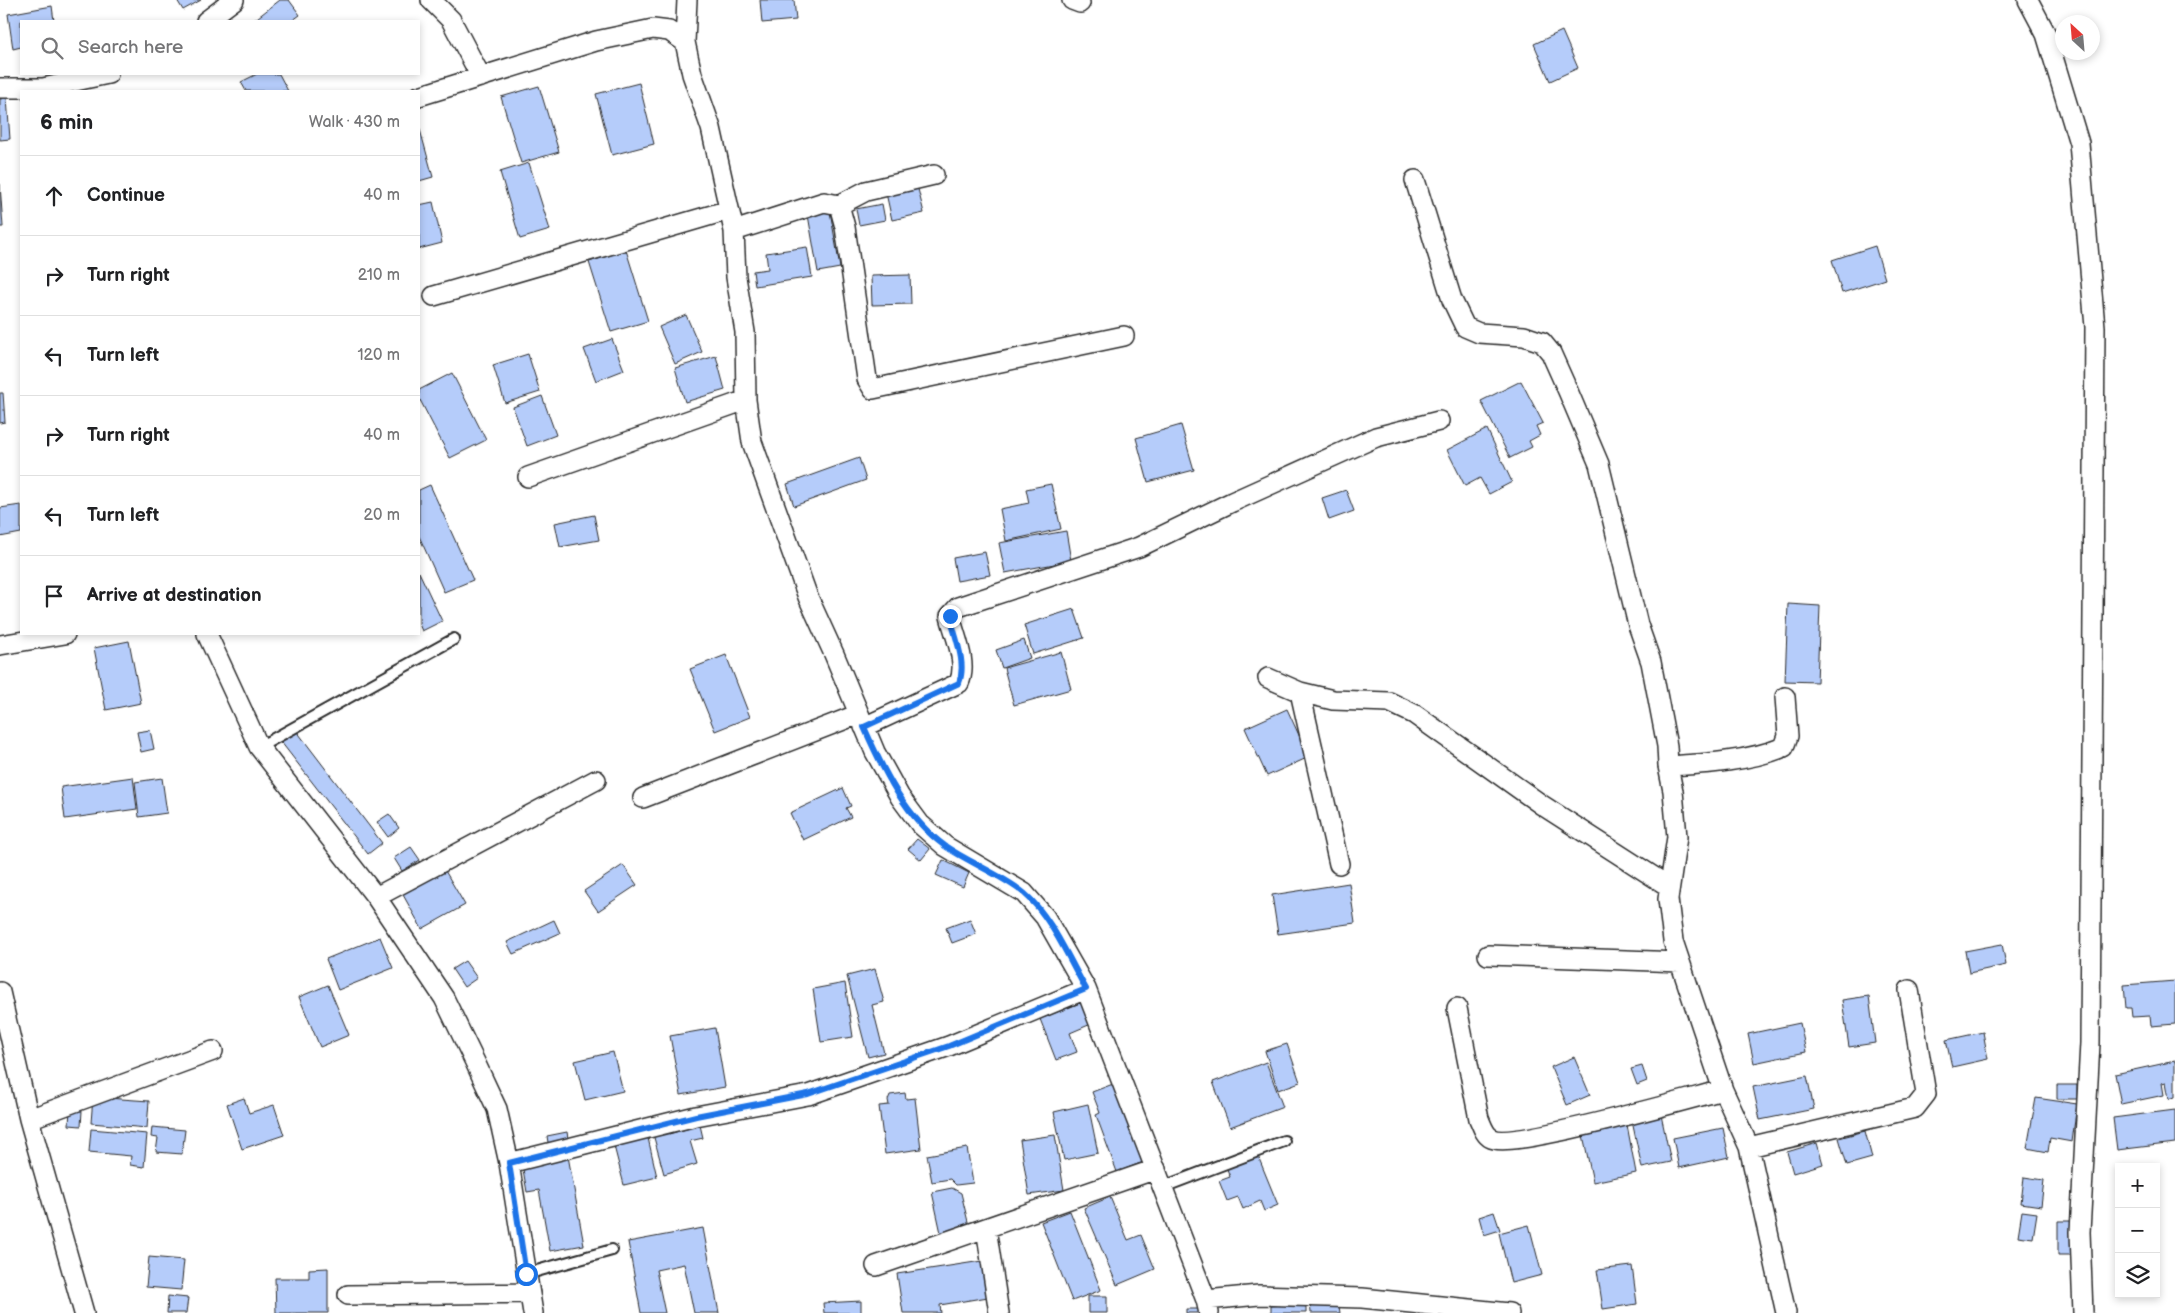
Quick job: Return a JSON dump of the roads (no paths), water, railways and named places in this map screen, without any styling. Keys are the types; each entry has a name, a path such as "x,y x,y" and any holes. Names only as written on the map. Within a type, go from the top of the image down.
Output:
{"street":[{"path":"207,20 234,0"},
{"path":"431,0 451,20 481,77"},
{"path":"687,0 685,42 692,74 711,128 734,231 736,277 745,332 746,400 752,442 808,598 875,752 900,797 920,824 945,846 1024,893 1045,917 1086,989 1164,1187 1207,1306 1258,1295 1362,1298 1508,1313"},
{"path":"2028,0 2046,34 2079,143 2095,327 2090,1043 2080,1232 2083,1313"},
{"path":"420,96 596,41 653,28 669,31 685,42"},
{"path":"0,88 44,89 104,75"},
{"path":"734,231 824,202 839,205 866,191 934,175"},
{"path":"1415,180 1452,300 1465,327 1479,333 1524,336 1542,342 1551,353 1599,464 1638,625 1651,662 1667,746 1677,837 1668,886 1670,924 1680,962 1723,1090 1750,1147 1786,1313"},
{"path":"839,205 846,235 867,379 873,389 1124,336"},
{"path":"434,296 729,210"},
{"path":"528,477 746,400"},
{"path":"643,798 959,683 962,675 962,661 950,616 958,607 1139,547 1232,502 1376,437 1439,421"},
{"path":"0,645 59,635"},
{"path":"207,635 259,747 376,897 444,998 497,1109 509,1163 533,1313"},
{"path":"1268,678 1300,692 1333,700 1390,702 1414,714 1542,804 1668,886"},
{"path":"1300,692 1339,864"},
{"path":"1668,766 1708,764 1774,751 1784,747 1788,736 1785,697"},
{"path":"376,897 596,780"},
{"path":"1488,955 1680,962"},
{"path":"509,1163 696,1116 808,1094 949,1046 1086,989"},
{"path":"1750,1147 1915,1108 1926,1094 1909,990"},
{"path":"0,992 29,1119 84,1313"},
{"path":"1457,1008 1479,1119 1485,1132 1492,1139 1510,1140 1570,1129 1723,1090"},
{"path":"29,1119 213,1051"},
{"path":"876,1266 1156,1169"},
{"path":"986,1228 999,1313"},
{"path":"348,1295 530,1293"}],"lane":[{"path":"259,747 454,639"},
{"path":"1164,1187 1284,1141"},
{"path":"526,1274 612,1250"}]}
